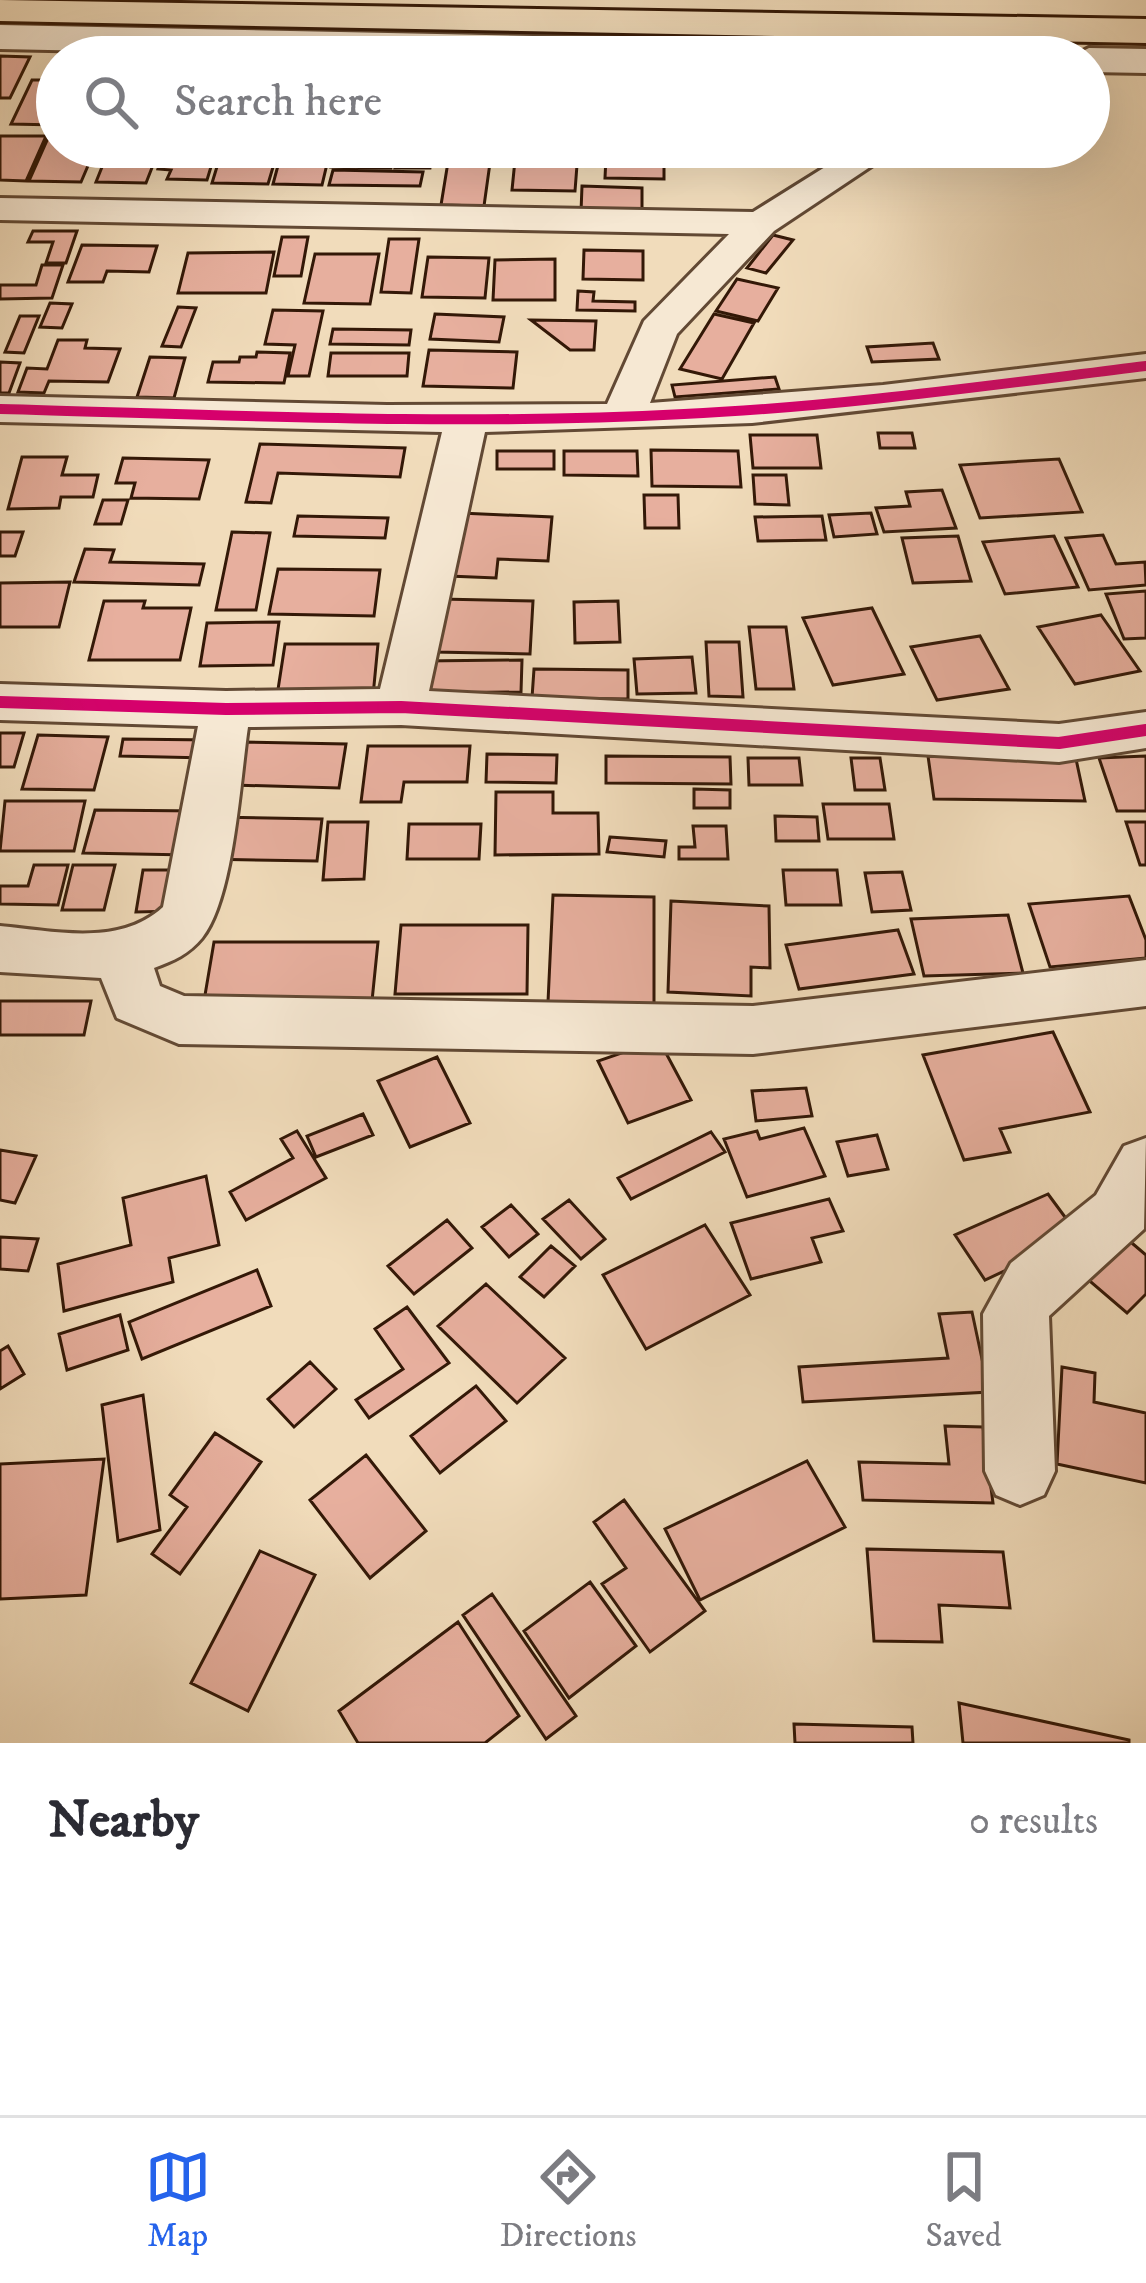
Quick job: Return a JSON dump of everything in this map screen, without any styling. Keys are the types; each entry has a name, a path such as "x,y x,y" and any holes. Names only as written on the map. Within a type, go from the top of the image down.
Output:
{"main road":[{"path":"1087,0 1146,1"},
{"path":"0,9 649,36"},
{"path":"1095,36 1146,31"}],"street":[{"path":"0,38 36,38"},
{"path":"1110,61 1146,62"},
{"path":"623,417 658,330 761,223 849,168"},
{"path":"0,208 761,223"},
{"path":"0,409 466,419 623,417 866,401 1146,366"},
{"path":"400,707 466,419"},
{"path":"0,702 226,709 400,707 1059,742 1146,730"},
{"path":"0,949 122,956 169,937 192,908 226,709"},
{"path":"122,956 137,1001 179,1020 753,1030 1146,982"},
{"path":"1020,1471 1016,1314 1023,1290 1077,1252 1119,1214 1146,1165"}],"building":[{"path":"0,56 30,57 10,98 0,98"},
{"path":"32,80 36,80 36,125 11,124"},
{"path":"0,136 36,136 36,158 26,181 0,180"},
{"path":"36,165 87,168 81,182 29,181"},
{"path":"102,168 152,168 146,183 96,182"},
{"path":"211,168 207,180 167,179 171,170 158,169"},
{"path":"217,168 273,168 268,184 212,183"},
{"path":"277,168 326,168 322,185 273,184"},
{"path":"447,168 489,168 484,206 441,205"},
{"path":"514,168 577,168 575,191 512,190"},
{"path":"605,168 664,168 664,179 605,178"},
{"path":"333,170 423,172 420,186 329,185"},
{"path":"582,186 642,188 642,214 581,212"},
{"path":"33,231 77,231 66,263 46,263 53,242 28,242"},
{"path":"773,235 793,240 766,273 747,268"},
{"path":"282,237 308,237 301,276 274,276"},
{"path":"389,239 419,239 411,293 381,292"},
{"path":"82,245 157,246 149,272 107,271 103,282 68,282"},
{"path":"584,250 643,251 643,280 583,279"},
{"path":"274,252 266,293 178,293 188,253"},
{"path":"315,254 379,254 370,304 304,303"},
{"path":"428,257 489,258 485,298 422,297"},
{"path":"555,259 555,300 493,300 495,260"},
{"path":"42,265 63,265 52,298 0,299 0,285 36,285"},
{"path":"737,279 778,288 758,321 716,311"},
{"path":"578,291 594,292 593,301 635,302 635,311 577,310"},
{"path":"50,303 72,304 62,328 40,327"},
{"path":"178,307 196,308 181,347 162,346"},
{"path":"273,310 323,311 309,376 288,376 295,345 265,344"},
{"path":"435,314 504,317 499,342 430,339"},
{"path":"714,314 754,323 722,379 680,369"},
{"path":"20,316 39,316 24,353 5,352"},
{"path":"531,320 596,321 594,350 570,350"},
{"path":"333,329 411,330 409,345 330,344"},
{"path":"58,340 87,340 85,348 120,349 108,382 49,381 44,393 18,392 27,368 47,369"},
{"path":"933,343 939,359 872,362 867,347"},
{"path":"429,350 517,352 513,388 423,386"},
{"path":"257,352 290,353 284,383 208,382 213,362 239,362 240,357 256,357"},
{"path":"331,353 409,353 407,376 328,376"},
{"path":"150,357 185,358 174,398 137,397"},
{"path":"0,362 20,363 9,393 0,393"},
{"path":"775,377 779,389 675,397 672,385"},
{"path":"878,433 912,433 915,448 880,448"},
{"path":"750,435 817,435 821,468 753,468"},
{"path":"260,444 405,448 400,477 278,473 271,503 246,502"},
{"path":"651,450 738,451 741,487 652,486"},
{"path":"497,451 554,451 554,469 497,469"},
{"path":"564,451 637,451 638,476 564,475"},
{"path":"22,457 67,457 62,475 98,475 93,497 61,497 59,508 8,509"},
{"path":"123,458 209,460 199,499 131,498 135,483 116,483"},
{"path":"1059,459 1082,512 980,518 960,465"},
{"path":"753,475 786,475 789,505 755,504"},
{"path":"942,490 956,528 884,532 876,508 910,506 906,492"},
{"path":"644,495 678,495 679,528 645,528"},
{"path":"103,500 128,500 121,524 95,524"},
{"path":"460,513 552,517 548,561 498,559 496,578 449,576"},
{"path":"871,513 877,534 834,537 829,515"},
{"path":"298,516 388,518 385,538 294,536"},
{"path":"822,516 826,540 758,541 755,517"},
{"path":"0,532 23,532 15,556 0,556"},
{"path":"232,532 270,533 256,610 216,610"},
{"path":"1103,535 1116,564 1145,562 1146,585 1089,590 1066,538"},
{"path":"958,536 971,581 913,583 902,538"},
{"path":"1054,536 1078,587 1005,594 983,542"},
{"path":"85,549 114,550 110,562 204,564 199,585 74,582"},
{"path":"278,569 380,570 374,616 269,614"},
{"path":"70,582 59,627 0,627 0,583"},
{"path":"1146,591 1146,638 1124,639 1106,594"},
{"path":"440,599 533,601 530,654 435,652"},
{"path":"104,601 145,601 143,608 191,608 180,660 89,660"},
{"path":"618,601 620,642 575,643 574,602"},
{"path":"872,608 904,674 833,685 803,618"},
{"path":"1101,615 1140,671 1075,684 1038,627"},
{"path":"279,622 273,665 200,666 207,623"},
{"path":"749,627 786,627 794,689 756,689"},
{"path":"980,636 1009,689 937,700 911,647"},
{"path":"706,642 739,642 743,697 709,696"},
{"path":"285,644 378,644 373,696 277,696"},
{"path":"692,657 696,693 637,694 634,659"},
{"path":"522,660 521,692 420,693 422,661"},
{"path":"534,669 628,670 628,699 532,698"},
{"path":"0,733 24,733 14,767 0,767"},
{"path":"38,735 108,737 94,790 22,789"},
{"path":"123,739 211,740 207,758 120,756"},
{"path":"242,742 346,744 339,788 233,785"},
{"path":"368,746 470,746 467,782 404,782 401,802 361,802"},
{"path":"487,754 557,755 556,783 486,782"},
{"path":"606,756 730,757 731,784 606,783"},
{"path":"928,756 1076,759 1085,801 934,799"},
{"path":"1146,756 1146,811 1117,811 1099,758"},
{"path":"748,758 799,758 802,785 749,785"},
{"path":"851,758 880,758 885,790 855,790"},
{"path":"694,789 730,790 730,808 694,808"},
{"path":"496,792 553,792 553,813 598,813 599,854 495,855"},
{"path":"5,801 85,801 74,851 0,851"},
{"path":"823,804 889,804 894,839 828,839"},
{"path":"95,810 199,811 189,855 83,853"},
{"path":"775,816 817,817 819,841 776,841"},
{"path":"213,817 322,819 317,861 204,859"},
{"path":"328,822 368,822 364,879 323,880"},
{"path":"1126,822 1146,822 1146,865 1140,865"},
{"path":"409,824 481,824 479,859 407,859"},
{"path":"693,826 726,826 728,859 679,859 679,847 695,847"},
{"path":"610,837 666,841 664,857 607,852"},
{"path":"34,865 68,865 58,905 0,904 0,886 28,886"},
{"path":"73,865 115,865 104,910 62,910"},
{"path":"143,870 185,870 178,911 136,912"},
{"path":"783,870 837,870 841,905 786,905"},
{"path":"902,872 911,910 872,912 865,873"},
{"path":"553,895 654,897 654,1004 548,1002"},
{"path":"1129,896 1146,940 1146,958 1050,967 1029,904"},
{"path":"671,901 769,906 770,968 751,967 751,996 668,992"},
{"path":"1008,915 1023,973 924,976 911,919"},
{"path":"401,925 528,925 527,994 395,994"},
{"path":"898,930 914,974 799,989 786,945"},
{"path":"214,942 378,942 372,1001 204,1001"},
{"path":"0,1001 91,1001 84,1035 0,1035"},
{"path":"1053,1032 1090,1112 1000,1129 1010,1152 964,1160 923,1055"},
{"path":"659,1040 691,1100 628,1123 598,1061"},
{"path":"437,1057 470,1123 410,1147 378,1081"},
{"path":"806,1088 812,1116 756,1121 752,1091"},
{"path":"363,1114 373,1135 316,1157 307,1136"},
{"path":"804,1128 825,1176 747,1197 724,1139 757,1131 760,1139"},
{"path":"297,1131 326,1178 246,1220 230,1192 293,1158 281,1139"},
{"path":"711,1132 725,1152 631,1199 618,1178"},
{"path":"877,1135 888,1169 848,1176 837,1142"},
{"path":"0,1150 36,1156 15,1203 0,1200"},
{"path":"206,1176 219,1245 169,1258 173,1282 64,1311 58,1264 131,1245 123,1198"},
{"path":"1048,1194 1079,1236 985,1280 955,1235"},
{"path":"829,1199 843,1231 812,1238 821,1262 751,1279 731,1223"},
{"path":"569,1200 605,1239 581,1259 543,1219"},
{"path":"511,1205 538,1234 509,1257 482,1227"},
{"path":"447,1220 472,1248 414,1294 388,1266"},
{"path":"705,1225 750,1295 646,1349 603,1275"},
{"path":"0,1237 38,1239 28,1271 0,1269"},
{"path":"1126,1238 1146,1255 1146,1294 1127,1313 1085,1277"},
{"path":"551,1246 575,1266 544,1297 520,1277"},
{"path":"257,1270 271,1306 142,1359 129,1322"},
{"path":"486,1284 565,1358 517,1403 438,1326"},
{"path":"407,1307 449,1363 369,1418 356,1400 403,1369 375,1329"},
{"path":"972,1312 989,1392 803,1402 799,1367 948,1358 939,1314"},
{"path":"120,1315 128,1350 67,1370 59,1334"},
{"path":"8,1346 24,1374 0,1389 0,1351"},
{"path":"310,1362 336,1389 294,1427 268,1399"},
{"path":"1062,1367 1095,1373 1094,1402 1146,1413 1146,1483 1057,1464"},
{"path":"476,1386 506,1421 440,1473 411,1436"},
{"path":"143,1395 160,1530 118,1541 102,1405"},
{"path":"945,1426 983,1427 993,1503 863,1500 859,1462 949,1464"},
{"path":"215,1433 261,1462 180,1574 152,1554 187,1507 170,1495"},
{"path":"366,1455 426,1531 370,1578 310,1500"},
{"path":"104,1459 86,1595 0,1599 0,1464"},
{"path":"807,1461 845,1527 700,1600 665,1529"},
{"path":"624,1500 705,1611 650,1652 602,1584 626,1568 594,1522"},
{"path":"867,1549 1003,1552 1010,1608 939,1605 942,1642 874,1641"},
{"path":"260,1551 315,1575 248,1711 191,1683"},
{"path":"590,1582 636,1646 569,1698 524,1631"},
{"path":"492,1594 576,1716 546,1739 463,1615"},
{"path":"458,1622 519,1716 485,1743 358,1743 339,1711"},
{"path":"959,1703 1129,1740 1129,1743 963,1743"},
{"path":"794,1724 912,1727 913,1743 795,1743"}],"cycle path":[{"path":"0,409 387,418 620,417 818,404 1146,366"},
{"path":"0,702 226,709 401,707 1059,743 1146,730"}]}
